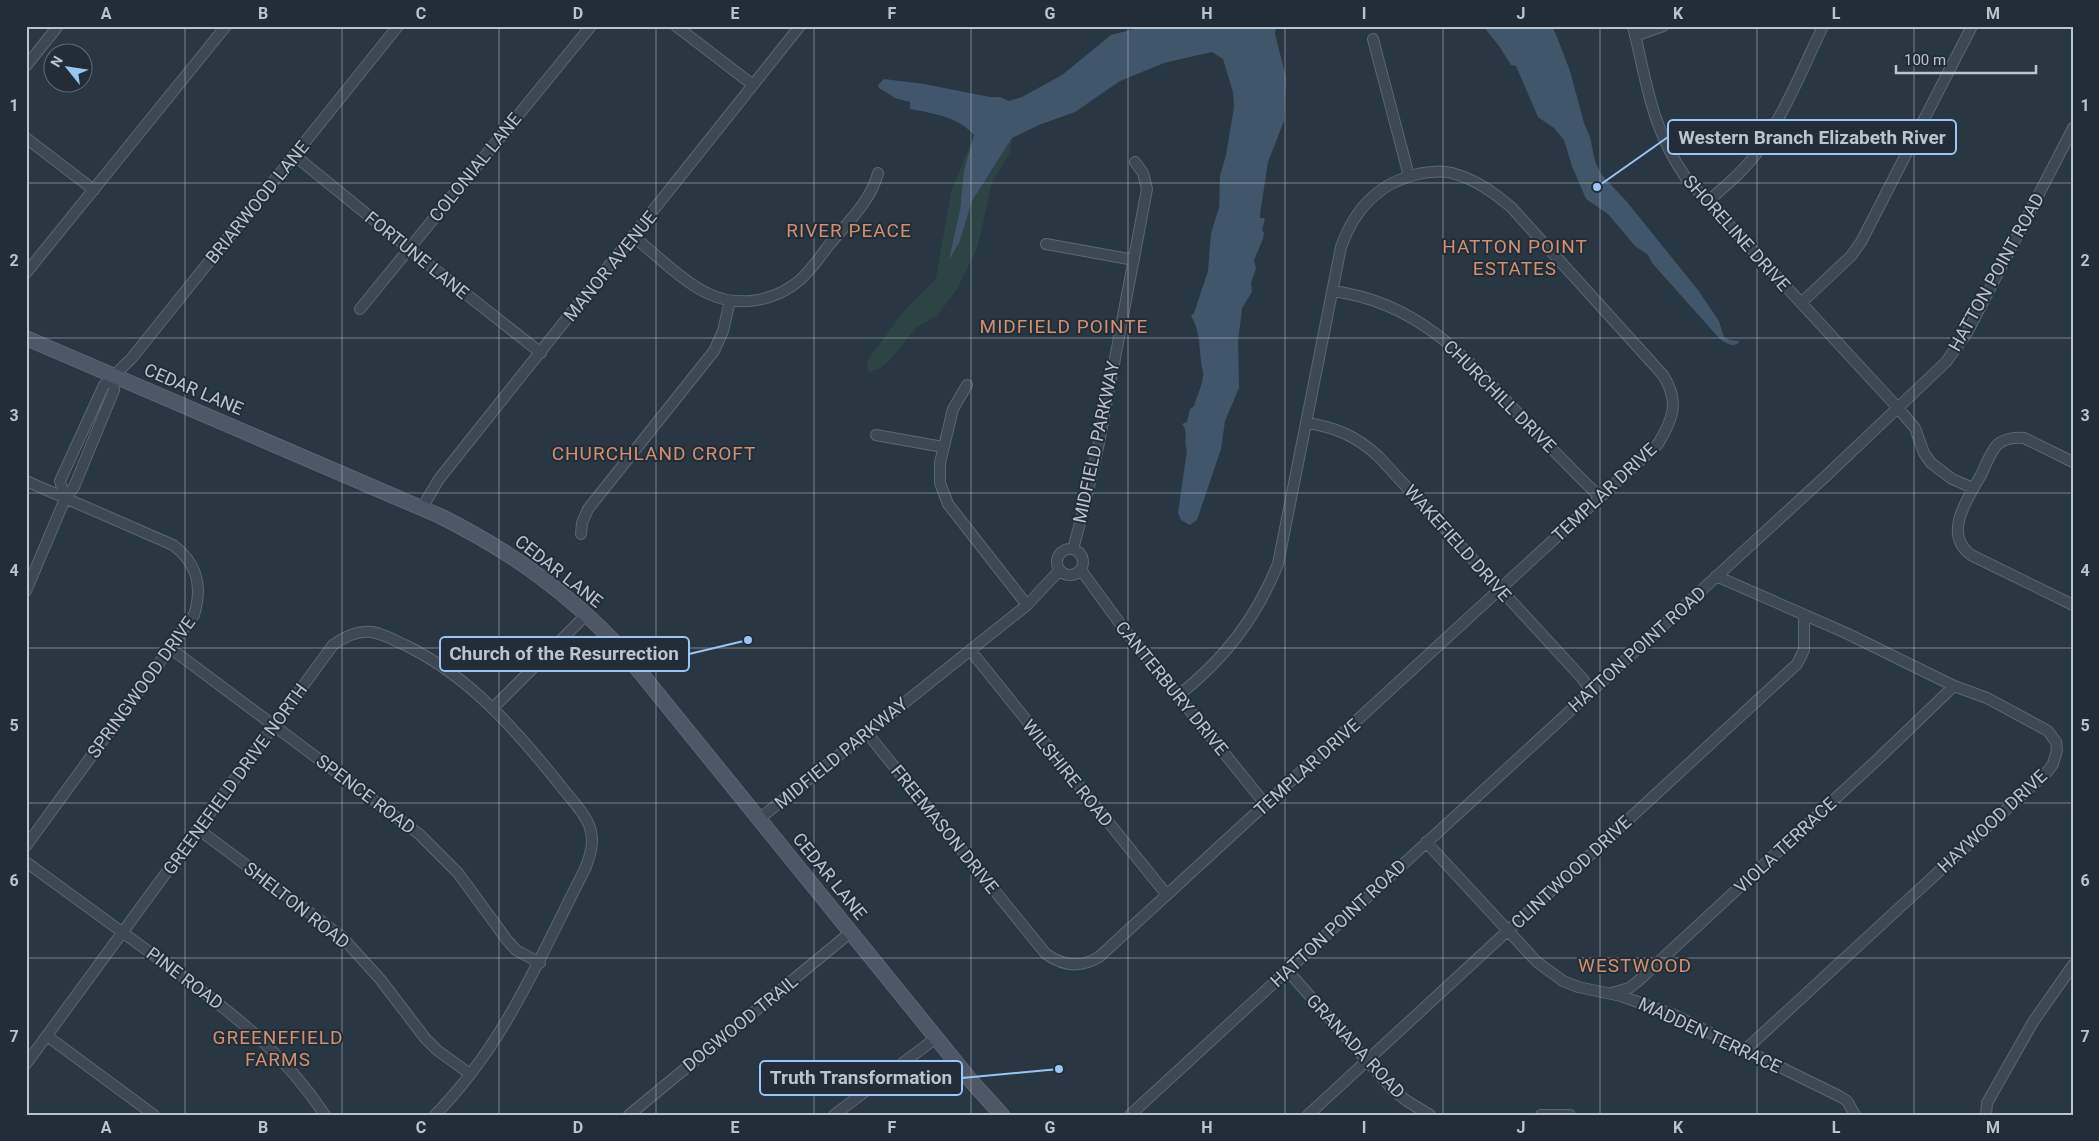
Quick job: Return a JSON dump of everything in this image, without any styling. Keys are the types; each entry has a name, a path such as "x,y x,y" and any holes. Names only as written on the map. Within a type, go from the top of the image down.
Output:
{"main road":[{"name":"CEDAR LANE","path":"26,338 422,508 499,548 559,589 587,614 623,651 936,1038 1002,1115"}],"street":[{"path":"26,66 58,26"},
{"path":"26,273 226,26"},
{"name":"BRIARWOOD LANE","path":"65,499 60,481 104,385 131,359 398,26"},
{"name":"COLONIAL LANE","path":"360,309 591,26"},
{"path":"676,26 752,85"},
{"name":"MANOR AVENUE","path":"422,508 439,479 634,237 800,26"},
{"path":"1634,31 1663,26"},
{"path":"1708,202 1733,180 1761,148 1823,26"},
{"path":"1801,303 1851,256 1861,242 1972,26"},
{"name":"SHORELINE DRIVE","path":"1634,31 1655,120 1664,143 1686,178 1898,408 1914,428 1924,453 1931,463 1952,479 1973,488"},
{"path":"1373,39 1409,176"},
{"name":"HATTON POINT ROAD","path":"1130,1115 1946,362 1968,331 2073,128"},
{"path":"26,138 94,190"},
{"name":"FORTUNE LANE","path":"294,155 541,353"},
{"name":"MIDFIELD PARKWAY","path":"1072,548 1084,508 1099,443 1147,189 1144,173 1135,162"},
{"path":"634,237 705,292 730,300 744,302 768,298 779,294 800,280 866,199 878,172"},
{"name":"TEMPLAR DRIVE","path":"1023,926 1042,949 1054,959 1063,963 1082,964 1099,957 1658,444 1669,425 1672,415 1672,394 1669,384 1663,375 1511,207 1496,194 1474,181 1450,172 1424,173 1409,176 1385,187 1373,196 1354,218 1341,247 1281,554 1257,608 1229,649 1198,681 1178,696"},
{"path":"1046,244 1134,260"},
{"name":"CHURCHILL DRIVE","path":"1333,291 1354,294 1380,302 1416,319 1440,336 1480,372 1600,497"},
{"path":"581,534 582,523 588,509 714,351 723,331 730,300"},
{"name":"BRIARWOOD LANE","path":"26,591 65,499 74,487 114,390 113,375"},
{"path":"967,386 953,409 943,447 939,472 940,483 948,504 1027,604"},
{"name":"WAKEFIELD DRIVE","path":"1307,423 1340,430 1366,445 1591,690"},
{"path":"876,434 943,447"},
{"path":"2073,462 2024,438 2008,439 1994,448 1960,514 1958,524 1958,536 1964,549 2073,605"},
{"name":"SPRINGWOOD DRIVE","path":"26,481 173,545 189,560 198,580 198,602 194,615 26,846"},
{"path":"1072,548 1080,553 1083,561 1081,570 1074,575 1066,576 1059,571 1056,563 1058,555 1064,549 1072,548"},
{"name":"CANTERBURY DRIVE","path":"1081,570 1124,629 1266,805"},
{"name":"MIDFIELD PARKWAY","path":"759,819 1027,604 1059,571"},
{"name":"HAYWOOD DRIVE","path":"1716,576 1846,633 1954,686 1987,698 2048,731 2056,742 2057,750 2053,764 2048,771 1745,1050"},
{"path":"493,708 587,614"},
{"name":"CLINTWOOD DRIVE","path":"1308,1115 1797,664 1804,650 1804,615"},
{"name":"GREENEFIELD DRIVE NORTH","path":"26,1064 333,645 343,638 362,632 372,632 392,639 416,651 493,708 521,736 586,818 592,835 591,854 585,869 540,963 502,1029 470,1074 435,1115"},
{"name":"SPENCE ROAD","path":"170,648 419,834 458,873 507,940 527,958 540,963"},
{"name":"WILSHIRE ROAD","path":"970,650 1167,895"},
{"name":"VIOLA TERRACE","path":"1610,993 1629,988 1637,982 1954,686"},
{"name":"FREEMASON DRIVE","path":"867,733 1023,926"},
{"name":"SHELTON ROAD","path":"198,829 341,936 380,979 424,1038 470,1074"},
{"name":"MADDEN TERRACE","path":"1426,842 1537,962 1549,972 1578,987 1610,993 1674,1014 1840,1096 1847,1101 1855,1115"},
{"name":"PINE ROAD","path":"26,862 222,1005 256,1033 294,1073 325,1115"},
{"name":"DOGWOOD TRAIL","path":"629,1115 851,932"},
{"path":"1986,1115 1987,1103 2033,1022 2073,965"},
{"name":"GRANADA ROAD","path":"1287,970 1393,1090 1406,1101 1430,1115"},
{"path":"47,1036 154,1115"},
{"path":"834,1115 936,1038"},
{"path":"1541,1115 1570,1115"}],"green space":[{"path":"974,135 964,170 960,210 950,258 972,201 1012,138 1010,152 992,183 977,248 957,289 937,316 917,327 888,362 879,369 868,372 867,361 905,310 936,279 951,192"}],"water":[{"path":"1145,26 1276,26 1275,34 1286,77 1284,121 1268,162 1260,214 1260,218 1265,218 1262,231 1264,232 1263,239 1254,260 1256,268 1251,283 1252,292 1242,308 1238,340 1239,388 1225,421 1221,449 1197,520 1190,525 1181,520 1178,513 1187,450 1185,430 1182,424 1187,422 1190,409 1194,406 1201,387 1203,372 1199,338 1191,316 1194,313 1208,271 1211,233 1219,208 1220,176 1226,155 1234,107 1233,92 1223,59 1212,52 1164,63 1120,81 1075,112 1039,125 1012,138 972,201 959,243 949,260 960,210 964,170 974,135 953,120 936,114 910,109 910,102 895,98 879,88 878,85 884,79 924,84 990,97 1000,97 1009,101 1022,97 1062,75 1111,35"},
{"path":"1483,26 1551,26 1570,71 1584,123 1590,137 1595,161 1601,174 1627,202 1698,290 1719,321 1724,337 1740,341 1738,343 1732,345 1719,338 1652,263 1648,255 1635,246 1608,214 1586,199 1572,166 1564,140 1554,128 1538,117 1516,66 1511,65"}],"place":[{"name":"Western Branch Elizabeth River","path":"1597,187"},
{"name":"Church of the Resurrection","path":"748,640"},
{"name":"Truth Transformation","path":"1059,1069"}],"district":[{"name":"RIVER PEACE","path":"849,230"},
{"name":"HATTON POINT ESTATES","path":"1515,257"},
{"name":"MIDFIELD POINTE","path":"1064,326"},
{"name":"CHURCHLAND CROFT","path":"654,453"},
{"name":"WESTWOOD","path":"1635,965"},
{"name":"GREENEFIELD FARMS","path":"278,1048"}]}
